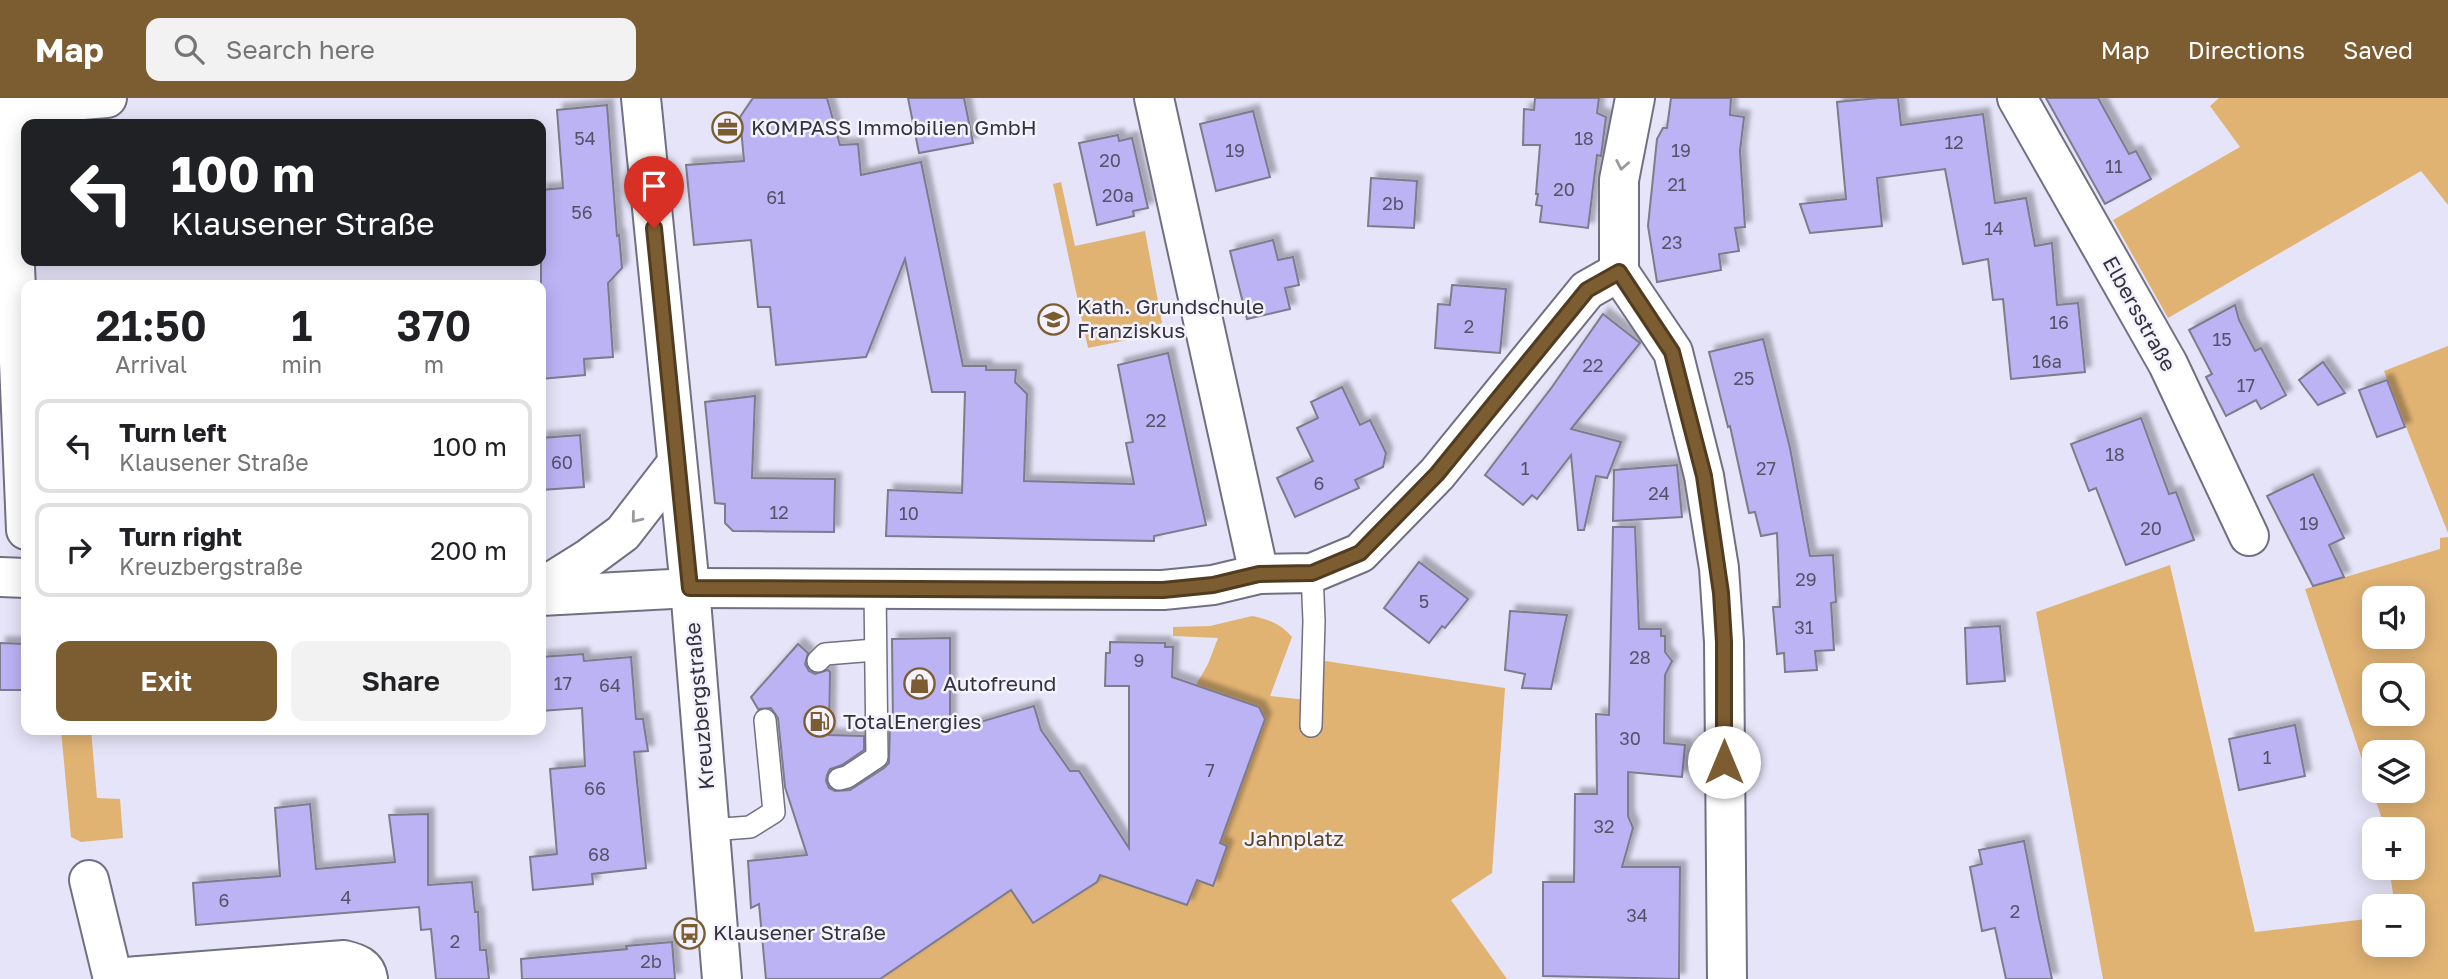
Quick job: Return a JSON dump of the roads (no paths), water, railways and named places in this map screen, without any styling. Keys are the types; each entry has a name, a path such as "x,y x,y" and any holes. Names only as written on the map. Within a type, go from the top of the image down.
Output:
{"street":[{"path":"21,411 8,102 107,98"},
{"name":"Kreuzbergstraße","path":"641,98 690,588 722,979"},
{"path":"1154,98 1259,574"},
{"path":"1635,98 1619,180 1619,272 1672,352 1704,476 1719,568 1724,642 1727,979"},
{"name":"Elbersstraße","path":"2017,98 2168,364 2249,536"},
{"path":"546,596 690,588 1163,590 1213,585 1259,574 1312,573 1360,553 1437,474 1587,290 1619,272"},
{"path":"546,585 624,533 677,463"},
{"path":"0,577 21,578"},
{"path":"89,880 113,978 344,960 359,964 368,979"}],"lane":[{"path":"1311,726 1314,621 1312,573"},
{"path":"839,779 847,777 877,757 876,589"},
{"path":"818,661 825,654 875,650"},
{"path":"710,830 750,827 774,812 780,796 765,720"}],"place":[{"name":"KOMPASS Immobilien GmbH","path":"728,128"},
{"name":"Kath. Grundschule Franziskus","path":"1054,319"},
{"name":"Autofreund","path":"920,684"},
{"name":"TotalEnergies","path":"820,722"},
{"name":"Klausener Straße","path":"690,933"}],"park label":[{"name":"Jahnplatz","path":"1294,839"}]}
